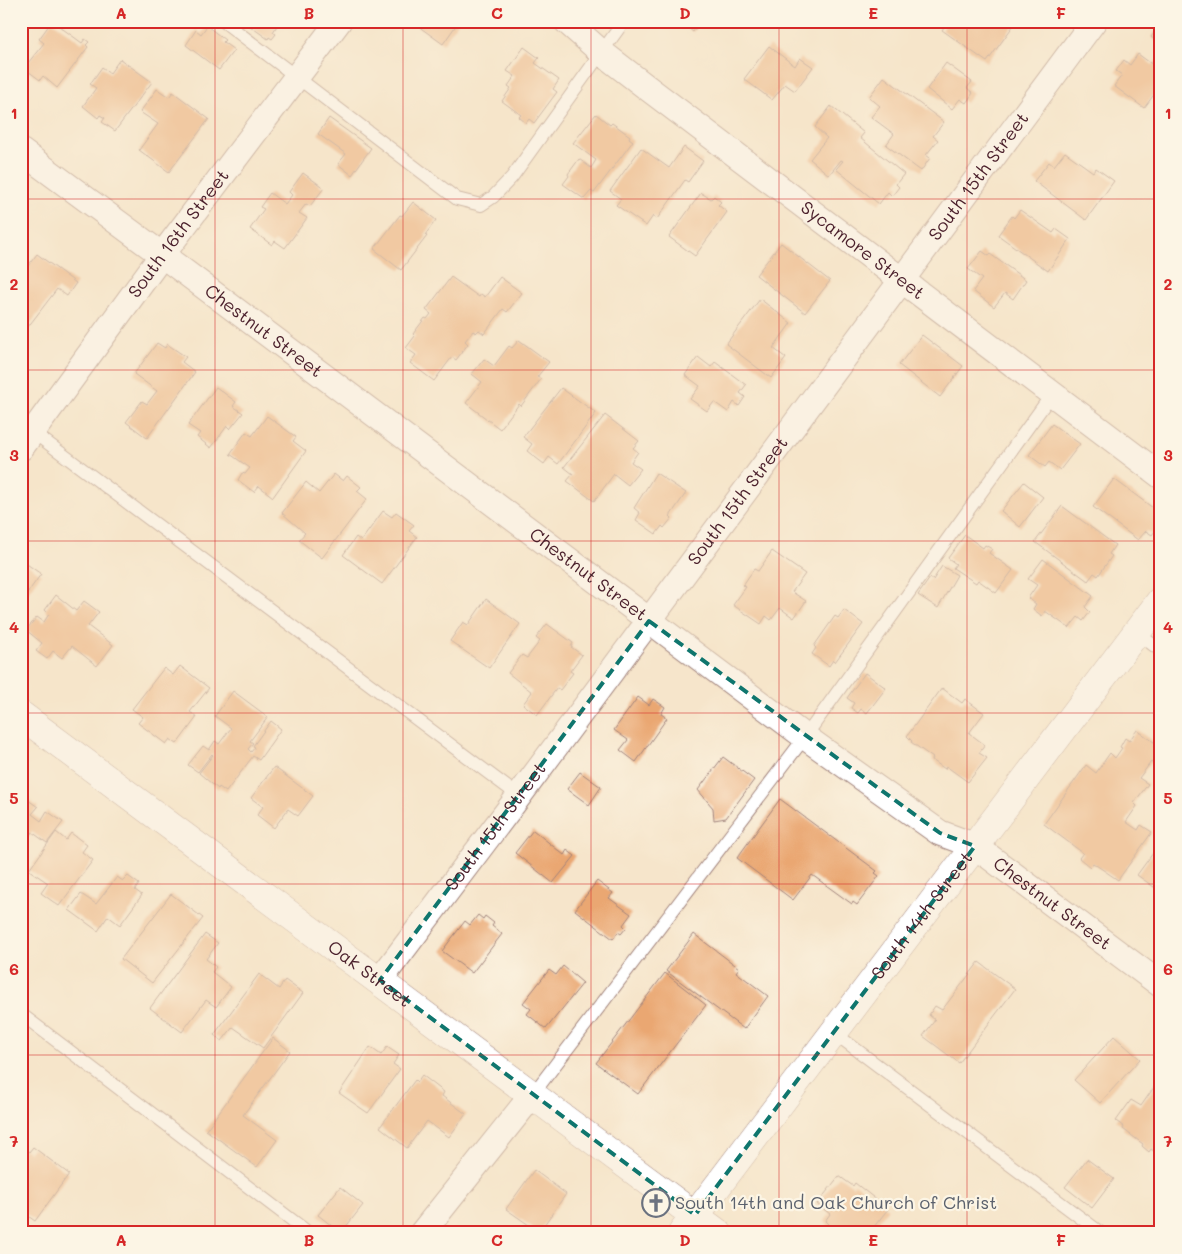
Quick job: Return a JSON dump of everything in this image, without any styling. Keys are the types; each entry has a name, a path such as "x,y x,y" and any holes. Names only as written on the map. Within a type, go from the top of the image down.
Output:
{"street":[{"name":"South 16th Street","path":"25,434 339,21"},
{"name":"Sycamore Street","path":"566,21 601,52 1161,476"},
{"name":"South 15th Street","path":"380,980 519,796 1094,21"},
{"name":"Chestnut Street","path":"21,151 805,737 940,833 975,846 1161,985"},
{"name":"South 14th Street","path":"688,1224 1161,600"},
{"name":"Oak Street","path":"21,715 533,1094 688,1224 718,1233"},
{"path":"422,1233 533,1094"}],"lane":[{"path":"223,21 457,199 481,205 493,197 512,177 624,21"},
{"path":"533,1094 805,737 1052,394"},
{"path":"25,434 519,796"},
{"path":"1136,632 1161,651"},
{"path":"21,1014 309,1233"},
{"path":"833,1032 1101,1233"}],"highlighted area":[{"path":"649,621 940,833 975,846 695,1215 380,980"}],"building":[{"path":"52,21 82,43 85,39 89,42 86,45 88,47 57,88 43,76 40,80 24,68 44,43 39,39"},
{"path":"243,21 280,21 273,32 276,34 272,39 269,37 268,39"},
{"path":"411,21 459,21 443,44"},
{"path":"679,21 701,21 693,32"},
{"path":"948,21 1016,22 987,62 942,30"},
{"path":"1151,21 1161,21 1161,45 1151,37 1159,27"},
{"path":"207,26 234,50 219,70 186,45 196,30 201,34"},
{"path":"769,46 795,66 800,58 813,67 795,91 785,84 772,100 744,79"},
{"path":"524,47 539,58 535,63 559,80 553,89 557,92 534,123 529,119 526,123 519,117 521,115 502,101 511,88 508,86 515,76 507,71"},
{"path":"1138,54 1153,65 1161,55 1161,89 1159,88 1144,108 1114,86 1122,75 1116,71 1124,60 1130,65"},
{"path":"120,59 152,82 115,131 102,122 105,118 100,115 98,118 83,106 96,88 90,84 102,67 110,73"},
{"path":"946,63 972,82 967,88 973,93 966,103 960,99 952,109 927,89"},
{"path":"884,77 944,122 933,136 938,140 926,155 930,158 921,171 886,145 894,134 871,117 880,106 869,97"},
{"path":"157,89 169,97 173,92 209,119 169,172 139,150 158,124 140,112"},
{"path":"831,106 864,133 860,138 904,174 896,184 899,187 892,196 888,192 879,204 836,169 843,161 841,160 829,175 810,159 827,138 815,127"},
{"path":"596,114 610,125 612,123 630,136 629,138 633,141 594,193 591,191 584,199 563,184 579,159 591,168 596,160 573,143"},
{"path":"329,118 371,148 352,175 338,164 346,154 318,134"},
{"path":"684,147 703,161 688,182 685,180 657,219 653,216 646,226 616,205 621,199 610,191 641,148 669,168"},
{"path":"1065,152 1093,172 1096,168 1114,181 1086,220 1034,181 1049,162 1054,166"},
{"path":"303,173 324,188 310,206 306,204 299,213 307,218 285,248 275,241 272,245 250,229 264,209 260,207 270,193 285,204 292,195 289,192"},
{"path":"701,193 711,199 714,196 721,202 718,205 727,212 695,256 669,237"},
{"path":"413,202 436,220 425,235 427,236 401,270 374,249 400,215 402,216"},
{"path":"1020,210 1053,233 1056,229 1070,239 1048,271 998,235 1012,216 1014,218"},
{"path":"781,243 830,281 805,313 756,275"},
{"path":"982,251 989,256 990,254 1026,280 1013,299 1005,293 994,307 973,291 982,279 968,269"},
{"path":"37,254 76,283 67,296 57,289 21,336 21,275"},
{"path":"451,277 479,297 481,294 485,297 500,277 522,293 507,312 503,309 484,334 479,330 476,333 473,331 465,341 468,344 456,360 452,357 434,381 410,363 416,355 406,348 415,336 413,334 425,318 427,319 431,314 426,310"},
{"path":"760,299 791,323 773,348 786,358 771,378 726,344"},
{"path":"922,335 963,366 940,397 899,365"},
{"path":"519,340 549,362 537,377 541,379 521,406 519,404 500,429 466,403 482,382 472,374 484,359 494,366 509,346 512,348"},
{"path":"157,343 165,348 167,344 186,357 182,362 195,372 147,438 126,422 142,401 147,404 157,391 134,374"},
{"path":"698,357 711,367 715,362 746,385 740,393 745,397 739,406 734,402 728,412 714,402 707,411 690,399 700,386 685,375"},
{"path":"216,387 236,402 233,406 243,413 230,429 227,426 211,448 197,437 200,433 188,425"},
{"path":"561,388 596,413 558,464 549,457 544,464 527,451 532,444 523,437"},
{"path":"605,415 639,441 633,448 638,452 631,462 641,469 628,485 614,474 594,501 567,481 573,474 564,467"},
{"path":"267,416 296,437 293,441 306,451 273,497 259,486 254,492 238,480 242,473 245,474 250,468 230,454 246,432 252,436"},
{"path":"1052,424 1080,444 1060,470 1049,462 1045,467 1029,455"},
{"path":"656,473 686,493 670,516 672,518 656,534 636,520 640,513 634,508"},
{"path":"334,474 343,481 347,476 361,487 357,491 367,499 322,558 299,540 305,533 282,513 306,482 319,493"},
{"path":"1114,479 1161,514 1161,523 1152,535 1146,531 1138,540 1093,507"},
{"path":"1024,482 1043,497 1020,527 1001,511"},
{"path":"1062,506 1115,545 1109,554 1112,556 1098,576 1094,573 1088,581 1035,542"},
{"path":"383,511 392,517 396,512 414,525 409,531 417,537 382,584 343,555 356,537 361,541"},
{"path":"965,535 983,548 985,545 992,549 989,553 1013,570 996,593 978,580 976,583 953,568 956,564 948,558"},
{"path":"772,551 805,574 792,592 806,601 794,618 780,608 771,620 766,616 761,624 733,605 746,587 743,585 754,569 758,571"},
{"path":"1043,559 1093,596 1085,607 1090,612 1083,621 1078,617 1069,628 1045,611 1042,616 1033,609 1036,604 1028,598 1037,585 1028,579"},
{"path":"21,560 41,574 21,602"},
{"path":"942,566 957,575 938,608 918,595 930,578 933,580"},
{"path":"56,595 76,611 84,601 99,612 88,626 113,645 97,666 72,646 62,658 53,651 47,659 36,651 42,643 26,630 37,617 44,622 49,614 45,610"},
{"path":"486,599 520,624 489,668 450,641 463,622 468,625"},
{"path":"844,610 863,624 835,662 833,660 829,666 812,654 816,648 814,646 835,616 838,618"},
{"path":"547,624 573,643 571,647 582,655 570,671 573,673 560,690 557,688 537,715 523,704 532,692 508,673 522,655 527,658 540,641 536,638"},
{"path":"180,666 209,688 190,712 197,717 177,744 170,739 166,744 138,723 143,717 132,709 164,668 173,675"},
{"path":"865,673 886,688 867,713 861,709 858,713 851,708 854,703 847,698"},
{"path":"942,688 962,703 965,699 984,713 969,733 985,745 979,753 987,758 968,782 946,766 945,769 932,760 933,758 911,742 907,736"},
{"path":"233,691 268,717 250,741 253,743 248,749 251,752 255,747 253,746 271,721 281,729 259,760 253,756 226,792 219,787 218,789 199,773 212,754 198,772 188,765 203,746 209,750 215,741 219,744 231,728 215,716"},
{"path":"638,697 649,705 653,699 665,707 661,714 667,718 636,762 620,750 628,740 614,730"},
{"path":"1137,730 1161,747 1157,754 1161,757 1155,766 1151,762 1139,778 1148,784 1134,803 1137,806 1126,822 1138,830 1141,825 1152,832 1118,880 1093,863 1090,867 1079,858 1083,853 1044,824 1086,765 1096,773 1110,753 1115,758 1122,748 1120,747 1125,738 1129,741"},
{"path":"723,757 754,780 726,818 714,820 713,808 698,790"},
{"path":"274,767 313,796 298,816 288,809 274,828 257,815 263,807 251,798"},
{"path":"580,772 601,787 589,805 567,789"},
{"path":"21,795 38,807 32,814 41,821 47,811 63,822 47,843 32,832 21,847"},
{"path":"780,799 877,871 875,873 879,876 857,905 853,902 852,904 812,875 793,900 737,858"},
{"path":"533,830 564,855 567,850 575,856 553,883 515,853"},
{"path":"56,832 66,840 71,833 87,845 82,852 93,860 59,906 41,893 48,883 29,870"},
{"path":"1161,842 1161,892 1137,875"},
{"path":"128,876 139,884 135,890 142,895 120,925 108,916 98,931 69,910 81,894 96,904 117,877 123,881"},
{"path":"597,881 613,893 609,898 631,914 623,925 626,928 621,934 618,932 613,939 575,910"},
{"path":"171,894 203,918 152,983 121,959"},
{"path":"478,915 483,919 485,916 494,923 492,926 502,934 472,973 442,951 465,921 470,925"},
{"path":"205,934 218,943 206,959 216,967 212,972 231,987 216,1007 206,1000 182,1032 150,1008"},
{"path":"694,934 739,968 736,972 768,996 744,1029 666,971"},
{"path":"979,962 1015,989 959,1063 923,1036 935,1020 929,1015 935,1006 942,1010"},
{"path":"563,966 583,983 546,1029 527,1014 531,1009 523,1003 549,970 556,975"},
{"path":"665,973 706,1005 638,1094 596,1063"},
{"path":"259,974 279,989 285,980 303,993 263,1048 233,1027 222,1041 214,1035"},
{"path":"1114,1036 1140,1059 1100,1103 1074,1080"},
{"path":"273,1038 290,1051 243,1115 277,1140 257,1167 206,1130"},
{"path":"370,1047 381,1055 387,1047 399,1055 393,1064 400,1069 368,1113 339,1093"},
{"path":"422,1075 444,1092 442,1096 466,1114 449,1137 427,1121 407,1148 380,1127 415,1080 417,1082"},
{"path":"1159,1080 1161,1081 1161,1148 1157,1153 1151,1149 1149,1152 1142,1146 1143,1144 1123,1129 1124,1127 1116,1121 1131,1100 1141,1106"},
{"path":"21,1147 29,1152 33,1147 69,1174 35,1221 21,1211"},
{"path":"1087,1159 1114,1179 1092,1208 1065,1187"},
{"path":"534,1170 566,1194 539,1232 506,1209"},
{"path":"839,1176 853,1186 855,1183 888,1209 869,1233 824,1233 823,1231 828,1224 825,1221 830,1214 817,1204"},
{"path":"340,1187 363,1205 341,1233 318,1215"}],"place":[{"name":"South 14th and Oak Church of Christ","path":"656,1203"}]}
